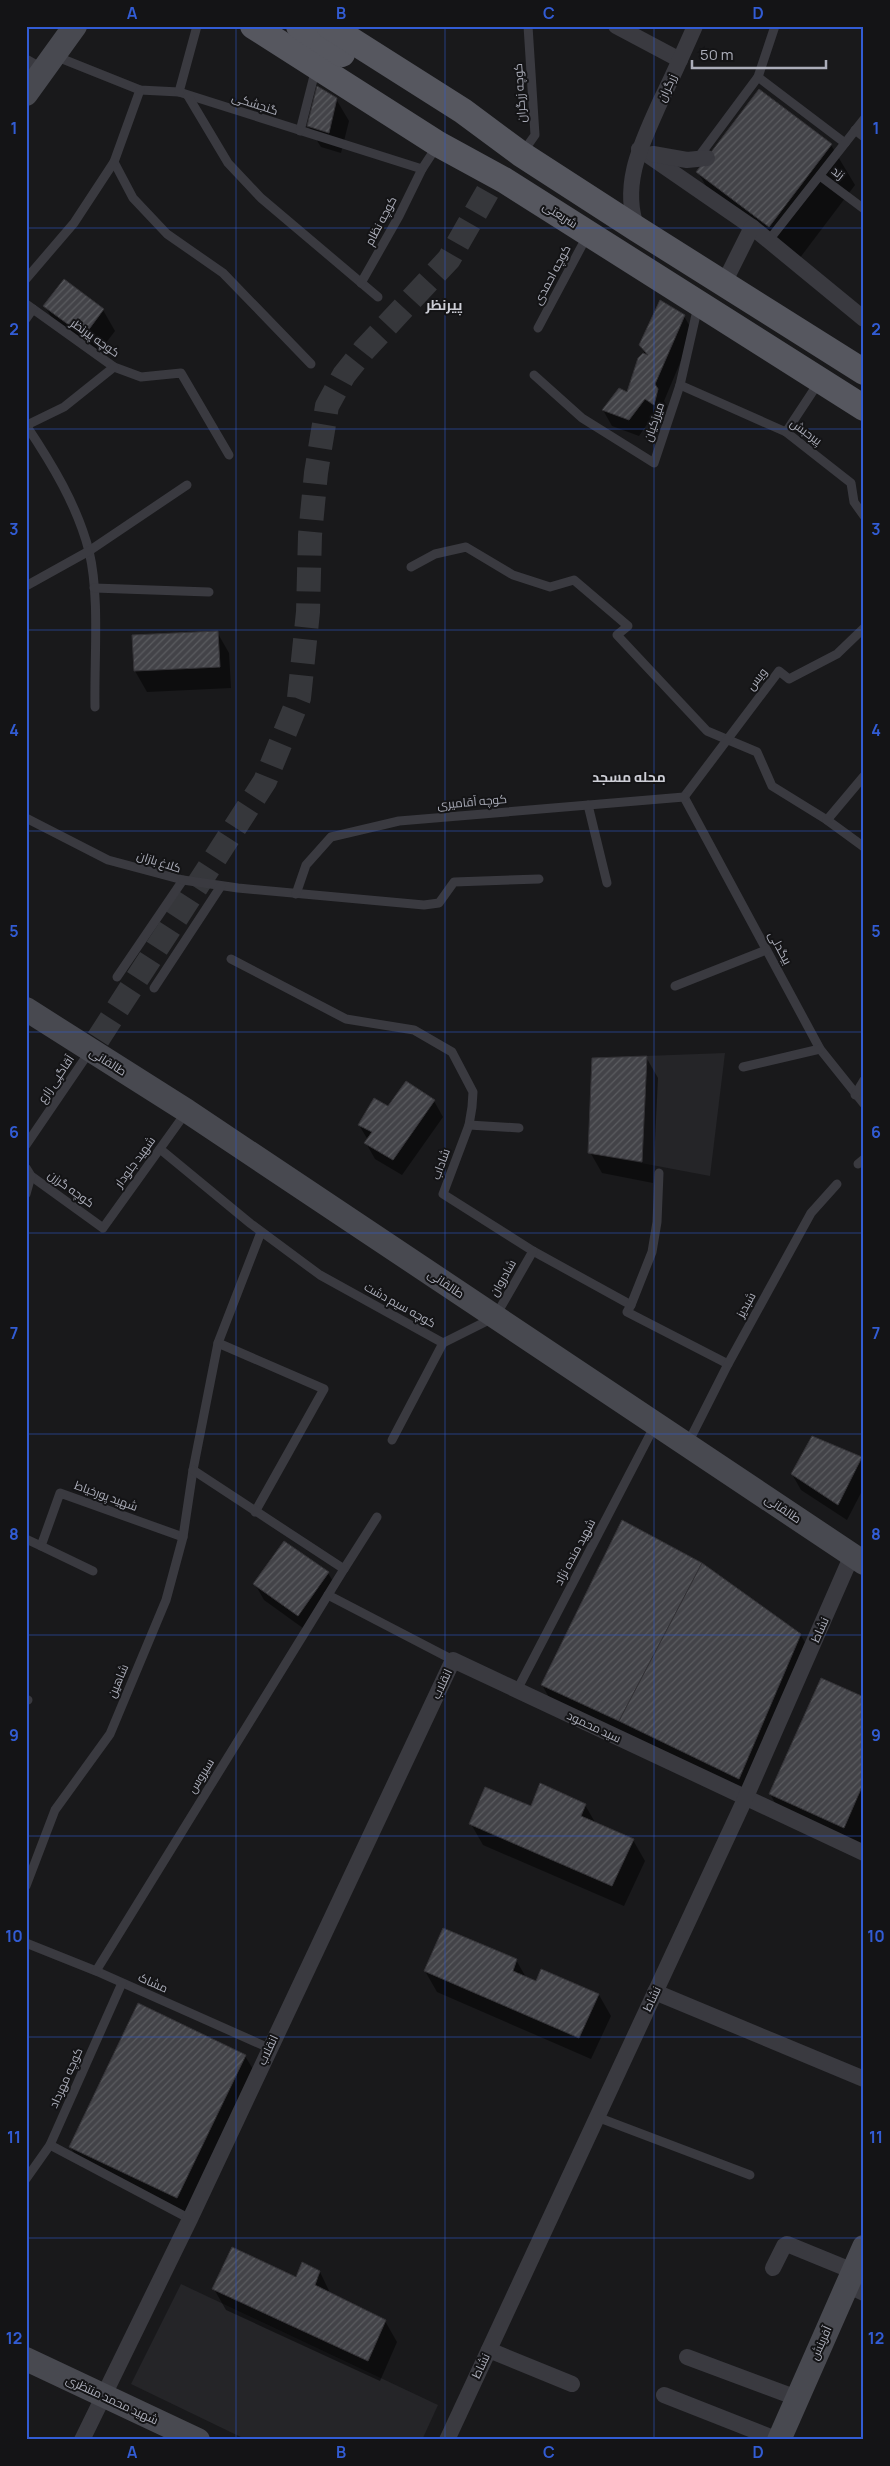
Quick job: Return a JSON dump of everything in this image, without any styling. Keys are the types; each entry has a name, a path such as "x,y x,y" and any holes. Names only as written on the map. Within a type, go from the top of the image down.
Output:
{"main road":[{"path":"26,94 41,63 75,26"},
{"name":"شریعتی","path":"253,26 438,144 504,180 864,408"},
{"path":"283,26 446,131 504,180"},
{"path":"299,26 450,124 522,154"},
{"path":"331,27 463,111 522,154 637,229 864,372"},
{"name":"طالقانی","path":"26,992 94,1045 187,1111 858,1559"},
{"name":"طالقانی","path":"26,1008 94,1045"},
{"name":"آفرینش","path":"778,2440 854,2283 864,2246"},
{"name":"شهید محمد منتظری","path":"26,2359 198,2440"}],"street":[{"path":"616,26 680,60"},
{"name":"زرگران","path":"637,229 630,201 631,186 639,149 695,26"},
{"path":"639,149 672,159 702,158"},
{"path":"639,149 752,227 864,319"},
{"path":"724,283 752,227"},
{"name":"نشاط","path":"447,2440 858,1559"},
{"name":"سید محمود","path":"453,1660 745,1799 864,1853"},
{"name":"انقلاب","path":"82,2440 190,2219 453,1660"},
{"path":"655,1992 864,2079"},
{"path":"773,2268 784,2246 787,2244 854,2283"},
{"path":"489,2350 572,2384"},
{"path":"687,2357 797,2398"},
{"path":"664,2395 778,2440"}],"lane":[{"path":"197,26 183,94 228,163 261,198 378,297"},
{"name":"کوچه زرگران","path":"522,154 535,135 528,26"},
{"path":"702,158 758,77 775,26"},
{"name":"گنجشکی","path":"41,63 140,90 183,94 422,169"},
{"path":"300,131 316,65"},
{"path":"758,77 845,143"},
{"path":"26,279 74,223 114,162 140,90"},
{"path":"769,240 864,119"},
{"path":"855,130 864,137"},
{"path":"422,169 438,144"},
{"path":"114,162 133,198 166,234 223,273 311,364"},
{"name":"کوچه نظام","path":"361,283 399,216 422,169"},
{"name":"زند","path":"820,176 864,209"},
{"name":"کوچه احمدی","path":"538,328 588,233"},
{"name":"میرزکیان","path":"534,375 582,418 654,463 680,385 699,303"},
{"path":"26,319 29,306"},
{"name":"کوچه پیرنظر","path":"29,306 114,368 142,377 181,373 229,456"},
{"path":"95,707 94,588 89,551 64,484 26,425 64,407 114,368"},
{"path":"786,432 820,380"},
{"name":"پیرحبش","path":"680,385 786,432 851,483 854,502 864,516"},
{"path":"26,586 89,551 187,485"},
{"path":"411,567 435,554 466,547 513,575 550,587 574,580 628,626 617,635 707,731 728,738 757,752 772,786 827,820 864,847"},
{"path":"94,588 209,592"},
{"name":"ویس","path":"728,738 779,671 788,679 838,654 864,628"},
{"path":"684,797 728,738"},
{"path":"827,820 864,776"},
{"name":"کوچه آقامیری","path":"296,894 306,865 331,837 399,821 684,797"},
{"name":"بیگدلی","path":"684,797 820,1049 864,1104"},
{"path":"588,805 607,883"},
{"name":"کلاغ بازان","path":"26,818 108,860 183,880 117,977"},
{"path":"183,880 296,894 424,905 439,904 454,882 539,879"},
{"path":"154,988 221,886"},
{"path":"674,986 766,950"},
{"name":"شاداب","path":"231,959 346,1019 414,1030 452,1052 472,1092 469,1125 443,1194 533,1252 631,1305 628,1312 728,1364"},
{"name":"آقاگپی زارع","path":"26,1145 94,1045"},
{"path":"743,1067 820,1049"},
{"path":"855,1095 864,1080"},
{"name":"شهید جلودار","path":"103,1228 187,1111"},
{"path":"469,1125 519,1128"},
{"name":"کوچه سیم دشت","path":"160,1150 261,1232 320,1275 443,1343 495,1317"},
{"path":"26,1194 29,1172"},
{"name":"کوچه گرزن","path":"29,1172 103,1228"},
{"path":"631,1305 652,1252 658,1222 659,1173"},
{"name":"شبدیز","path":"687,1445 728,1364 810,1213 837,1184"},
{"name":"شاهین","path":"26,1886 55,1810 110,1734 166,1600 183,1536 193,1470 218,1343 261,1232"},
{"name":"شادروان","path":"495,1317 533,1252"},
{"path":"218,1343 324,1388 255,1512"},
{"path":"392,1440 443,1343"},
{"name":"شهید منده نژاد","path":"517,1690 655,1424"},
{"path":"193,1470 344,1569"},
{"name":"شهید پورخیاط","path":"41,1546 60,1493 183,1536"},
{"name":"سیروس","path":"96,1971 377,1517"},
{"path":"26,1539 92,1571"},
{"name":"سید محمود","path":"328,1595 453,1660"},
{"name":"مشاک","path":"26,1943 96,1971 269,2048"},
{"name":"کوچه مهرداد","path":"26,2179 50,2145 122,1983"},
{"path":"597,2117 750,2174"},
{"path":"50,2145 190,2219"}],"shaded area":[{"path":"725,1053 710,1176 588,1153 592,1058"},
{"path":"181,2284 438,2405 422,2440 247,2440 131,2384"}],"building":[{"path":"317,86 337,98 329,133 307,126"},
{"path":"759,89 832,144 769,227 696,172"},
{"path":"64,279 104,309 84,336 43,306"},
{"path":"660,300 685,315 655,384 658,389 654,405 645,399 629,420 602,410 619,388 627,392 638,358 643,353 648,355 639,345"},
{"path":"218,631 220,667 134,671 132,635"},
{"path":"647,1056 642,1162 588,1153 592,1058"},
{"path":"406,1081 435,1100 393,1160 364,1143 372,1132 358,1125 374,1098 388,1106"},
{"path":"812,1436 862,1457 838,1505 791,1474"},
{"path":"622,1520 702,1563 619,1721 541,1685"},
{"path":"284,1541 329,1572 298,1616 253,1584"},
{"path":"702,1563 801,1634 739,1779 619,1721"},
{"path":"821,1678 864,1697 864,1782 844,1828 769,1794"},
{"path":"540,1783 586,1804 581,1816 634,1839 612,1886 469,1824 485,1787 531,1806"},
{"path":"443,1928 517,1959 513,1971 536,1981 541,1969 599,1994 579,2038 424,1971"},
{"path":"138,2003 246,2055 177,2198 69,2147"},
{"path":"232,2247 296,2277 302,2262 320,2271 315,2285 386,2320 368,2361 212,2289"}],"tunnel":[{"path":"98,1039 265,781 299,698 308,612 310,535 316,473 327,406 344,375 364,350 449,259 496,177"}],"district":[{"name":"پیرنظر","path":"444,305"},
{"name":"محله مسجد","path":"629,777"}]}
